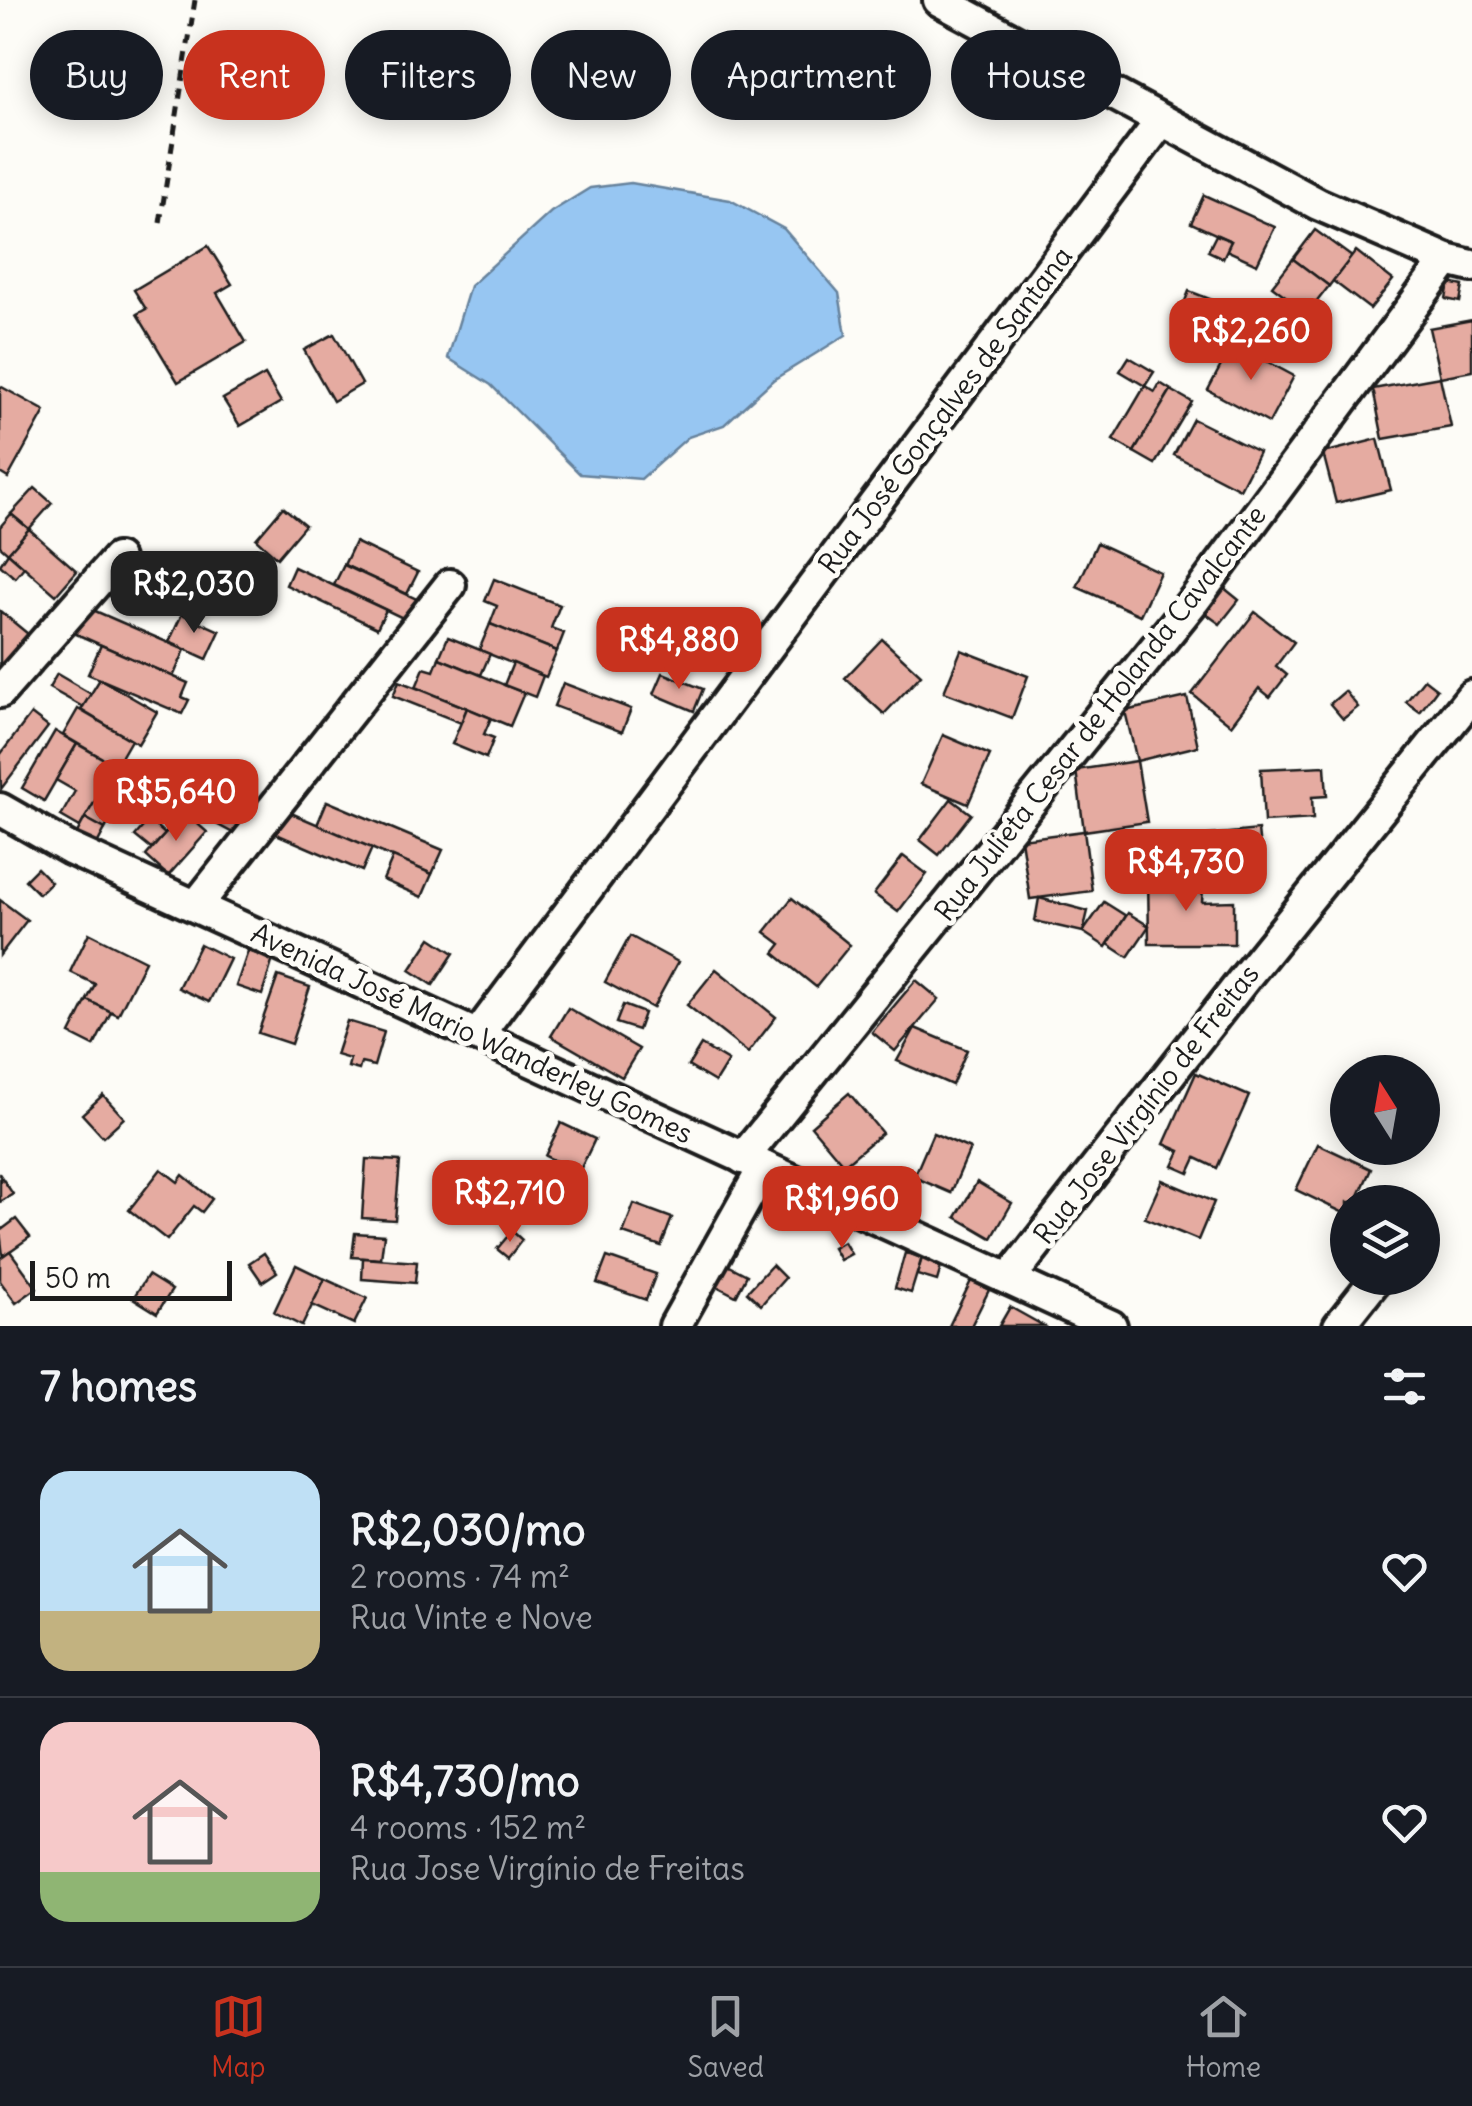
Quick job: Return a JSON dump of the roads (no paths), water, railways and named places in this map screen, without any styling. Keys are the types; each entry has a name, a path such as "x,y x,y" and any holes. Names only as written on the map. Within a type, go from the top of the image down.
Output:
{"street":[{"path":"939,0 1318,204 1459,263"},
{"name":"Rua José Gonçalves de Santana","path":"477,1036 1162,121"},
{"name":"Rua Julieta Cesar de Holanda Cavalcante","path":"675,1326 754,1163 1459,263"},
{"path":"0,692 117,559"},
{"path":"196,906 450,585"},
{"name":"Rua Jose Virgínio de Freitas","path":"1010,1280 1248,974 1472,696"},
{"name":"Avenida José Mario Wanderley Gomes","path":"0,809 70,849 1111,1326"},
{"path":"1339,1326 1364,1295"}],"water":[{"path":"631,183 730,200 784,229 839,293 846,335 773,380 724,425 688,437 641,479 580,474 491,385 448,358 470,286 551,212 590,188"}]}
